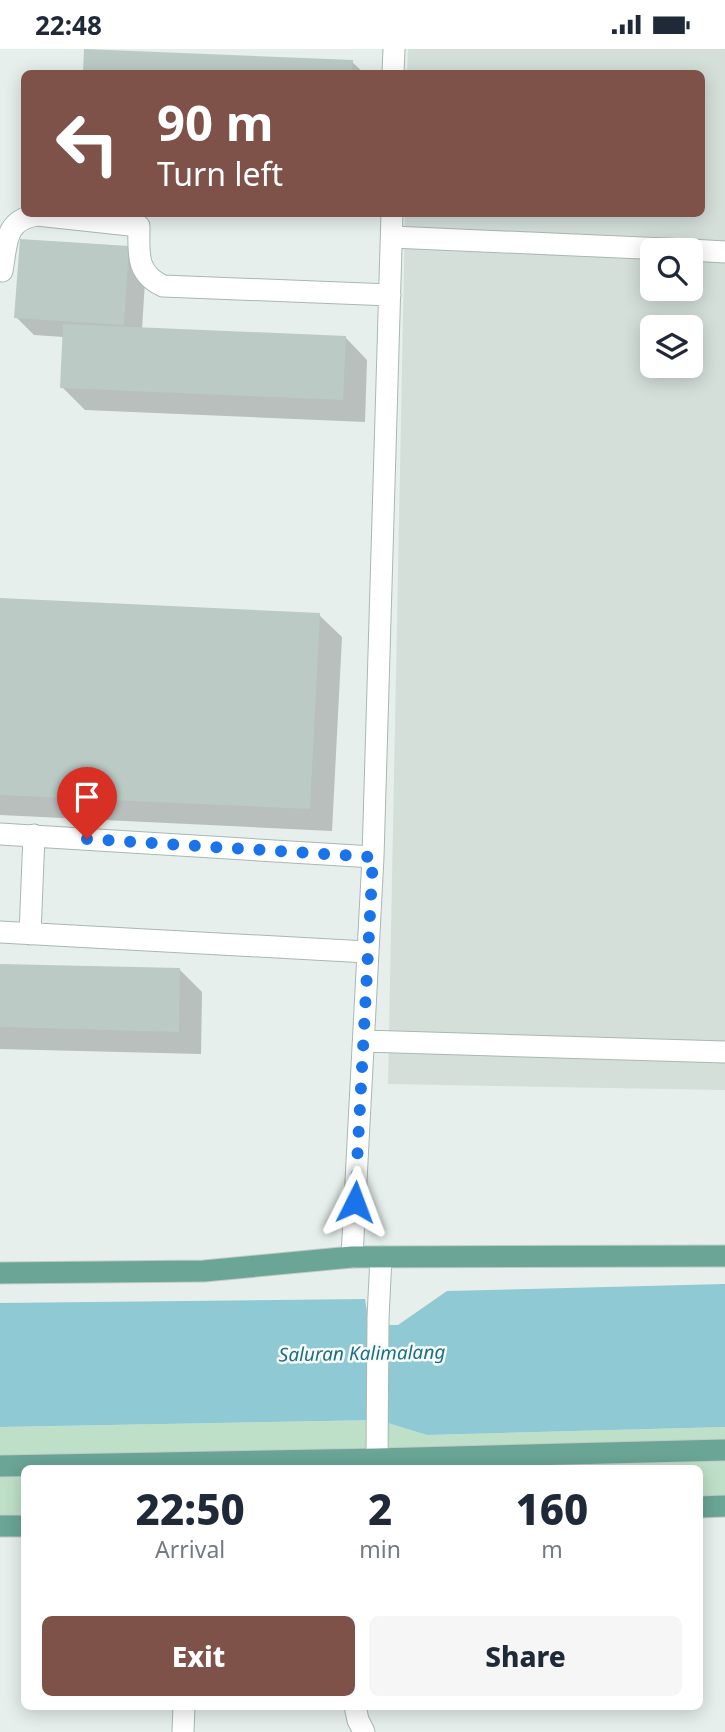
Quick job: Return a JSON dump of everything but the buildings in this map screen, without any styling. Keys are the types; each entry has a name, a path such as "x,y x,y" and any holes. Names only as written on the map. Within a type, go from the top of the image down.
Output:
{"main road":[{"path":"0,1273 204,1271 352,1257 725,1256"},
{"path":"54,1465 725,1450"},
{"path":"0,1466 21,1466"},
{"path":"703,1507 725,1506"},
{"path":"0,1526 21,1526"}],"street":[{"path":"393,70 394,49"},
{"path":"2,271 9,232 15,223 24,217"},
{"path":"78,217 139,220 139,258 152,281 163,286 390,295"},
{"path":"352,1257 373,857 392,217"},
{"path":"392,237 640,248"},
{"path":"703,251 725,252"},
{"path":"0,834 373,857"},
{"path":"30,934 34,835"},
{"path":"0,932 367,951"},
{"path":"364,1041 725,1052"},
{"path":"377,1459 381,1257"},
{"path":"183,1732 184,1710"},
{"path":"356,1710 364,1732"}],"shaded area":[{"path":"408,49 725,49 725,1090 388,1084 405,217 705,217 705,70 407,70"}],"green space":[{"path":"378,1420 427,1435 725,1427 725,1506 703,1507 703,1465 21,1465 21,1523 0,1524 0,1427"}],"water":[{"name":"Saluran Kalimalang","path":"725,1284 725,1427 427,1435 378,1420 0,1427 0,1303 365,1299 369,1325 398,1325 447,1291"}],"route":[{"path":"87,839 373,857 355,1202"}]}
